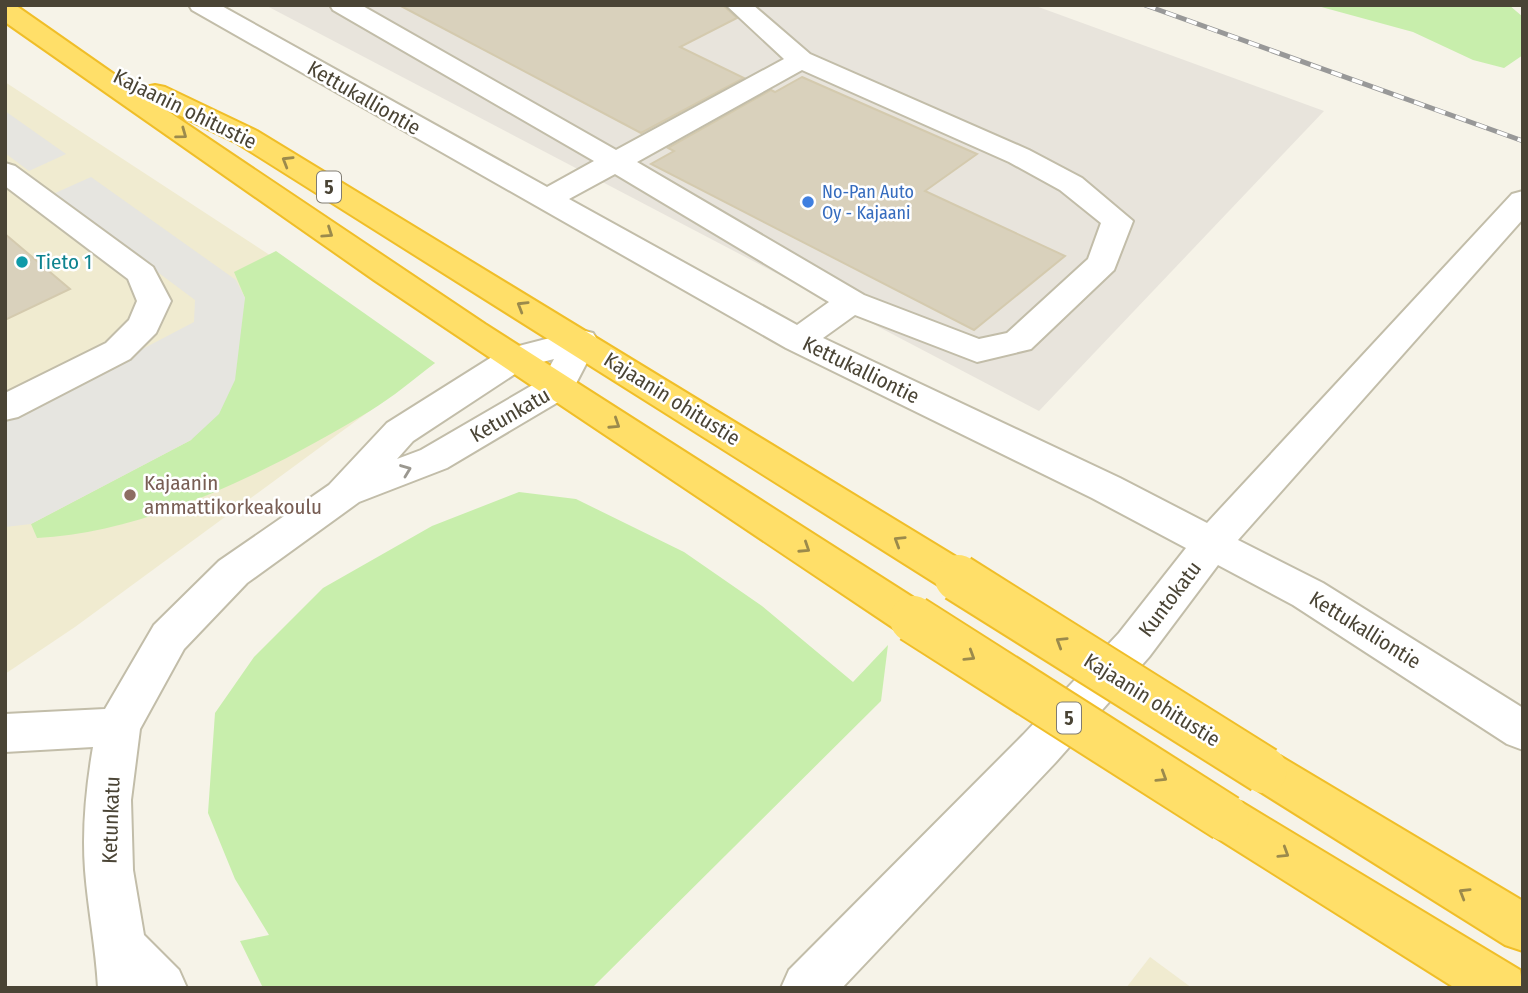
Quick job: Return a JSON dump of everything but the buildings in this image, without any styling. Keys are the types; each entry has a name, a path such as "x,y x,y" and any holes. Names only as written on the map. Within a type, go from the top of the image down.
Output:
{"highway":[{"name":"Kajaanin ohitustie","path":"5,10 210,154 514,358 913,619 1226,818 1502,988"},
{"name":"Kajaanin ohitustie","path":"67,51 247,137 581,341 1282,782 1523,928"}],"street":[{"path":"342,5 618,163 852,302 977,351 1020,341 1103,263 1117,221 1071,184 1019,156 801,60 738,5"},
{"name":"Kettukalliontie","path":"228,12 545,200 798,340 1106,488 1308,594 1523,731"},
{"path":"545,200 618,163 801,60"},
{"path":"5,172 142,274 154,301 144,325 118,351 5,408"},
{"name":"Kuntokatu","path":"807,988 1039,748 1134,645 1212,543 1523,200"},
{"path":"798,340 852,302"},
{"name":"Ketunkatu","path":"162,988 122,967 109,870 108,800 118,727 169,637 233,572 342,495 400,432 514,358 581,341"},
{"name":"Ketunkatu","path":"342,495 434,459 558,387 581,341"},
{"path":"5,733 118,727"}],"shaded area":[{"path":"265,5 1033,5 1324,111 1039,411"},
{"name":"Kajaanin ammattikorkeakoulu","path":"5,82 435,363 75,627 5,674"},
{"path":"5,111 66,154 29,171 5,153"},
{"path":"91,177 236,280 245,298 235,380 219,414 191,440 31,524 5,527 5,421 194,322 195,300 53,194"},
{"path":"1150,957 1192,988 1126,988"}],"green space":[{"path":"1314,5 1509,5 1523,17 1523,55 1504,68 1473,60 1413,32"},
{"path":"276,251 435,363 379,406 333,433 210,494 123,524 37,538 31,524 191,440 245,298 234,272"},
{"path":"519,492 576,499 684,552 762,606 853,682 888,645 881,701 592,988 263,988 240,941 269,935 235,879 208,813 215,713 254,657 323,588 432,526"}],"railway":[{"path":"1145,5 1523,141"}],"place":[{"name":"No-Pan Auto Oy - Kajaani","path":"808,202"},
{"name":"Tieto 1","path":"22,262"},
{"name":"Kajaanin ammattikorkeakoulu","path":"130,495"}]}
